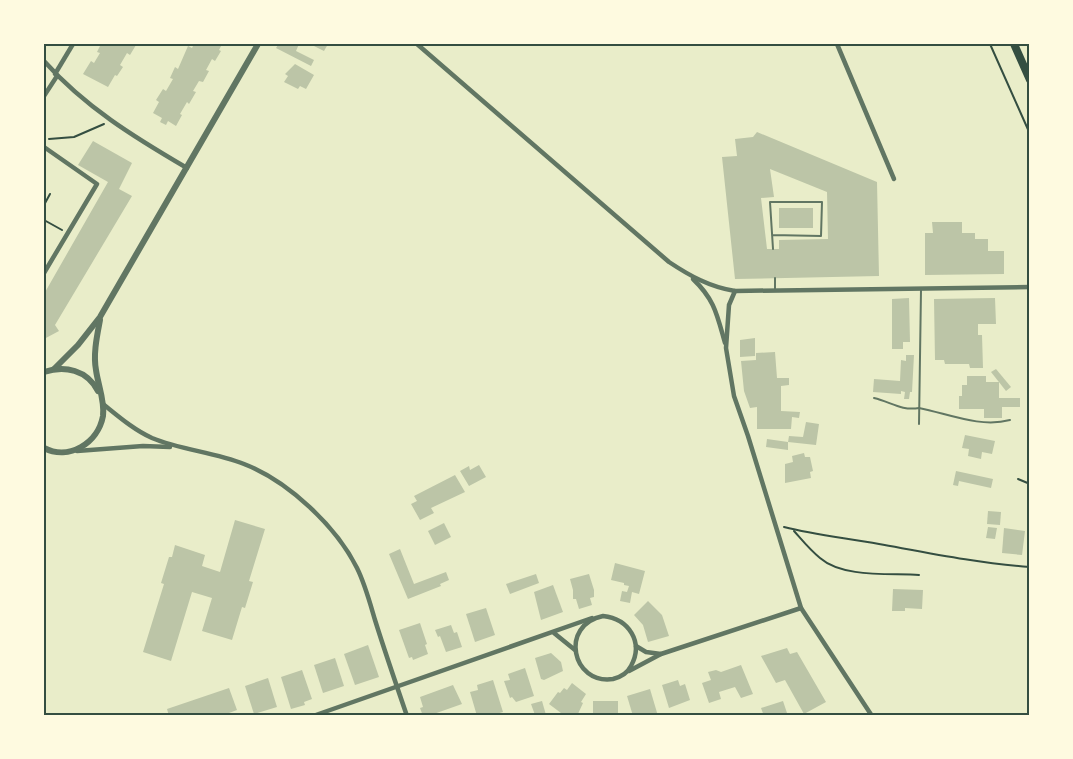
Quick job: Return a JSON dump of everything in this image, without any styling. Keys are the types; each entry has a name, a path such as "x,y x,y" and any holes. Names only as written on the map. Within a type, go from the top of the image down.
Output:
{"main road":[{"path":"1014,44 1029,80"}],"street":[{"path":"44,96 73,44"},
{"path":"54,369 78,345 100,317 258,44"},
{"path":"417,44 652,248 687,273 704,290 714,306 726,348 734,396 801,608 872,716"},
{"path":"837,44 894,178"},
{"path":"44,61 84,101 109,120 186,168"},
{"path":"44,147 97,184 44,273"},
{"path":"687,273 718,288 735,291 1029,287"},
{"path":"726,348 729,305 735,291"},
{"path":"73,451 84,446 94,437 100,427 103,414 95,369 100,317"},
{"path":"44,372 65,368 78,372 88,378 100,394"},
{"path":"103,404 133,428 149,437 246,464 286,488 304,503 334,534 354,563 369,601 406,716"},
{"path":"44,448 60,453 143,446 191,448"},
{"path":"592,618 578,632 576,650 583,669 599,679 619,677 661,654 801,608"},
{"path":"313,716 603,616 613,617 625,623 630,629 636,646 632,664 627,672"},
{"path":"554,633 576,650"},
{"path":"636,646 646,652 661,654"}],"lane":[{"path":"772,235 821,236 822,202 770,202 772,235 773,249"},
{"path":"775,278 775,290"},
{"path":"918,424 921,287"},
{"path":"874,398 885,400 901,409 919,408 981,423 997,424 1010,420"}],"path":[{"path":"990,44 1029,134"},
{"path":"44,139 74,137 109,120"},
{"path":"44,205 50,194"},
{"path":"44,220 68,233"},
{"path":"1018,479 1029,484"},
{"path":"775,525 814,535 860,541 972,562 1029,567"},
{"path":"792,529 820,559 834,566 867,573 919,575"}],"building":[{"path":"101,44 136,45 130,55 127,53 120,65 123,67 108,87 83,74 91,61 94,63 100,53 97,52"},
{"path":"194,44 222,44 219,50 221,51 215,61 212,59 206,70 209,71 203,82 199,81 193,91 196,92 189,104 187,102 176,126 168,121 166,125 160,122 162,118 153,113 159,102 156,100 163,89 166,91 173,79 170,78 175,67 178,69 188,46 192,48"},
{"path":"275,44 299,44 296,51 314,60 311,66 276,48 278,45"},
{"path":"310,44 328,44 324,51"},
{"path":"295,64 314,75 306,89 300,86 298,89 284,82 288,76 285,74"},
{"path":"757,132 877,182 879,276 735,279 722,157 737,156 735,139 753,137","holes":["770,169 827,192 828,239 779,240 779,249 767,249 761,198 774,197"]},
{"path":"93,141 132,163 119,189 132,196 55,325 59,331 44,339 44,294 108,182 78,165"},
{"path":"779,208 813,208 813,228 779,228"},
{"path":"932,222 962,222 962,233 975,233 975,239 988,239 988,251 1004,251 1004,274 925,275 925,233 933,233"},
{"path":"909,298 910,342 903,342 903,349 892,349 892,299"},
{"path":"995,298 996,324 978,324 978,335 982,335 983,368 970,368 969,364 945,364 944,360 935,360 934,299"},
{"path":"755,338 755,356 740,357 740,340"},
{"path":"775,352 777,378 789,378 789,385 781,386 781,411 800,412 799,418 792,417 791,429 757,429 757,407 750,408 744,391 741,361 756,360 756,353"},
{"path":"906,355 914,355 912,392 910,392 909,399 904,399 905,392 901,391 901,394 873,392 874,379 900,381 901,360 906,361"},
{"path":"996,369 1011,387 1006,391 991,372"},
{"path":"967,376 986,376 986,382 999,382 999,398 1020,398 1020,407 1002,407 1002,418 984,418 984,409 959,409 959,396 962,396 962,385 967,385"},
{"path":"806,422 819,424 816,445 788,442 789,436 803,437"},
{"path":"965,435 995,441 992,454 982,452 981,459 968,456 969,449 962,448"},
{"path":"767,439 788,442 788,450 766,447"},
{"path":"804,453 805,457 810,457 813,471 810,472 811,478 785,483 785,464 793,462 792,456"},
{"path":"479,465 486,477 469,486 460,471 469,466 470,470"},
{"path":"956,471 993,479 991,488 959,481 958,486 953,485"},
{"path":"455,475 465,492 431,508 434,513 420,520 411,504 417,501 414,496"},
{"path":"988,511 1001,512 1000,525 987,524"},
{"path":"235,520 265,529 249,581 253,582 245,608 242,607 232,640 202,631 212,598 192,592 171,661 143,652 164,584 161,583 175,545 205,555 202,566 220,572"},
{"path":"444,523 451,537 435,545 428,531"},
{"path":"988,527 997,528 995,539 986,538"},
{"path":"1004,528 1025,531 1022,555 1002,553"},
{"path":"400,549 414,584 446,572 449,580 440,584 441,586 408,599 389,554"},
{"path":"615,563 645,571 639,594 632,592 630,603 620,601 622,591 627,592 629,586 611,580"},
{"path":"536,574 539,583 510,594 506,584"},
{"path":"589,574 594,590 594,597 590,598 592,605 579,609 576,599 573,599 570,579"},
{"path":"553,585 563,612 541,620 534,592"},
{"path":"893,589 923,590 922,609 905,608 905,611 892,611"},
{"path":"648,601 662,615 669,636 648,642 643,625 634,615"},
{"path":"486,608 495,635 475,642 466,614"},
{"path":"420,623 428,654 413,660 412,657 409,658 399,630"},
{"path":"451,625 454,633 457,632 462,647 446,652 435,630"},
{"path":"368,645 379,677 355,685 344,654"},
{"path":"787,648 790,654 797,652 826,702 804,714 785,680 776,683 761,656"},
{"path":"551,653 561,662 563,671 544,680 541,679 535,658"},
{"path":"335,658 344,686 323,693 314,665"},
{"path":"741,665 753,694 741,698 735,687 719,692 721,699 709,703 702,683 711,680 708,672 716,670 721,672"},
{"path":"525,668 534,696 516,702 512,697 510,698 504,681 510,680 508,674"},
{"path":"302,670 312,699 304,702 305,705 291,709 281,677"},
{"path":"268,678 277,707 254,714 245,686"},
{"path":"493,680 503,712 489,716 477,716 470,692 478,690 477,685"},
{"path":"678,680 680,686 685,684 690,700 669,708 662,685"},
{"path":"572,683 586,694 577,716 565,716 549,704 558,692 560,693 564,688 567,690"},
{"path":"453,685 462,704 423,716 420,697"},
{"path":"229,688 237,710 221,716 169,716 167,709"},
{"path":"650,689 658,716 633,716 627,696"},
{"path":"542,701 546,715 535,715 531,704"},
{"path":"593,701 618,701 618,716 593,716"},
{"path":"783,701 788,716 764,716 761,708"}]}
